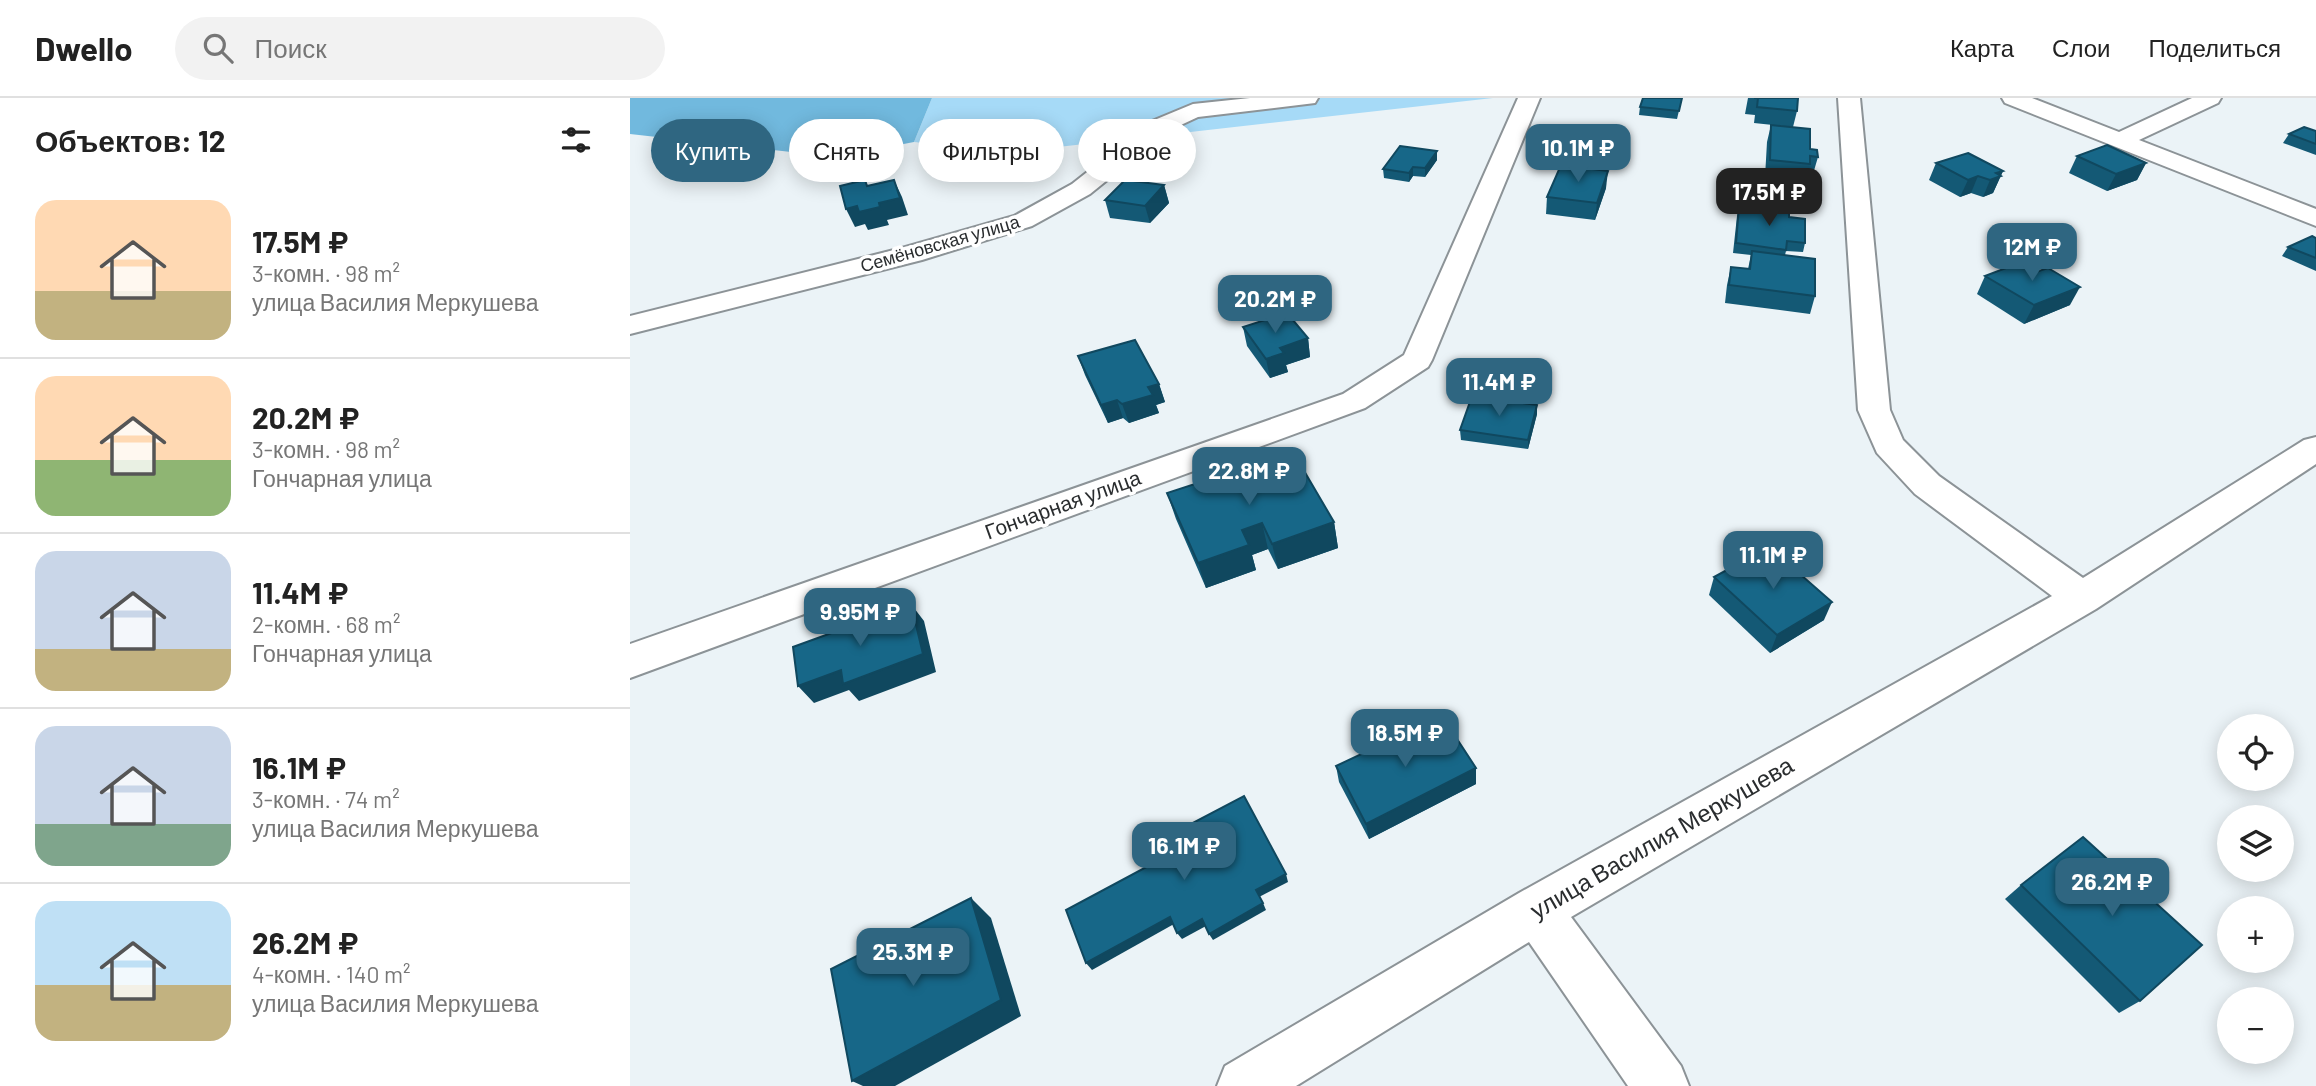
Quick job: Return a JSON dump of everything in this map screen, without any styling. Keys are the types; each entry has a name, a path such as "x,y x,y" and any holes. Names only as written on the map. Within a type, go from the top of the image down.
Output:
{"street":[{"name":"Семёновская улица","path":"630,325 912,254 1023,221 1081,190 1160,126 1193,111 1307,98"},
{"name":"Гончарная улица","path":"630,661 1354,401 1418,360 1529,98"},
{"path":"1849,98 1874,410 1889,445 1927,485 2082,598"},
{"path":"2013,98 2316,218"},
{"path":"2120,140 2210,98"},
{"name":"улица Василия Меркушева","path":"1245,1086 1536,910 2082,598 2316,447"},
{"path":"1536,910 1661,1086"}],"shaded area":[{"path":"630,98 932,98 923,119 918,119 918,132 914,142 904,144 904,119 789,119 789,152 775,150 775,119 651,119 651,136 630,134"},
{"path":"932,98 1493,98 1196,131 1196,119 1078,119 1078,145 1064,146 1064,119 923,119"}],"building":[{"path":"1643,98 1682,98 1679,111 1640,107"},
{"path":"1758,98 1798,98 1797,111 1757,107"},
{"path":"1771,125 1810,129 1810,149 1817,150 1818,157 1810,156 1810,164 1770,160"},
{"path":"2304,127 2316,131 2316,144 2289,134"},
{"path":"2107,145 2146,163 2116,174 2077,156"},
{"path":"1400,146 1437,151 1425,168 1413,167 1409,173 1383,169"},
{"path":"1968,153 2003,171 1996,173 2001,176 1990,180 1978,176 1968,180 1936,163"},
{"path":"1561,165 1608,171 1597,203 1547,197"},
{"path":"857,182 866,182 867,186 895,182 900,198 859,212 857,206 846,209 840,186"},
{"path":"1123,182 1164,185 1145,206 1105,200"},
{"path":"1739,207 1789,212 1789,217 1805,219 1805,243 1787,241 1786,250 1736,243"},
{"path":"2312,236 2316,238 2316,258 2288,247"},
{"path":"1752,251 1815,259 1815,296 1729,285 1731,267 1750,269"},
{"path":"2019,263 2036,272 2048,268 2080,287 2034,305 1985,276"},
{"path":"1287,313 1308,338 1280,348 1284,353 1266,359 1243,327"},
{"path":"1135,340 1159,384 1148,387 1153,395 1122,404 1117,400 1101,405 1078,356"},
{"path":"1472,396 1537,405 1528,440 1460,430"},
{"path":"1293,452 1334,522 1272,544 1262,523 1242,530 1249,545 1198,563 1167,493"},
{"path":"1769,547 1832,602 1777,635 1714,577"},
{"path":"911,604 923,654 843,684 841,670 798,686 793,647"},
{"path":"1442,716 1476,768 1366,824 1336,766"},
{"path":"1244,796 1286,874 1256,890 1263,903 1209,934 1202,919 1177,933 1170,917 1086,963 1066,910 1154,863 1147,847"},
{"path":"2083,837 2202,945 2140,1001 2021,885"},
{"path":"971,898 1001,1000 852,1081 831,969"}]}
